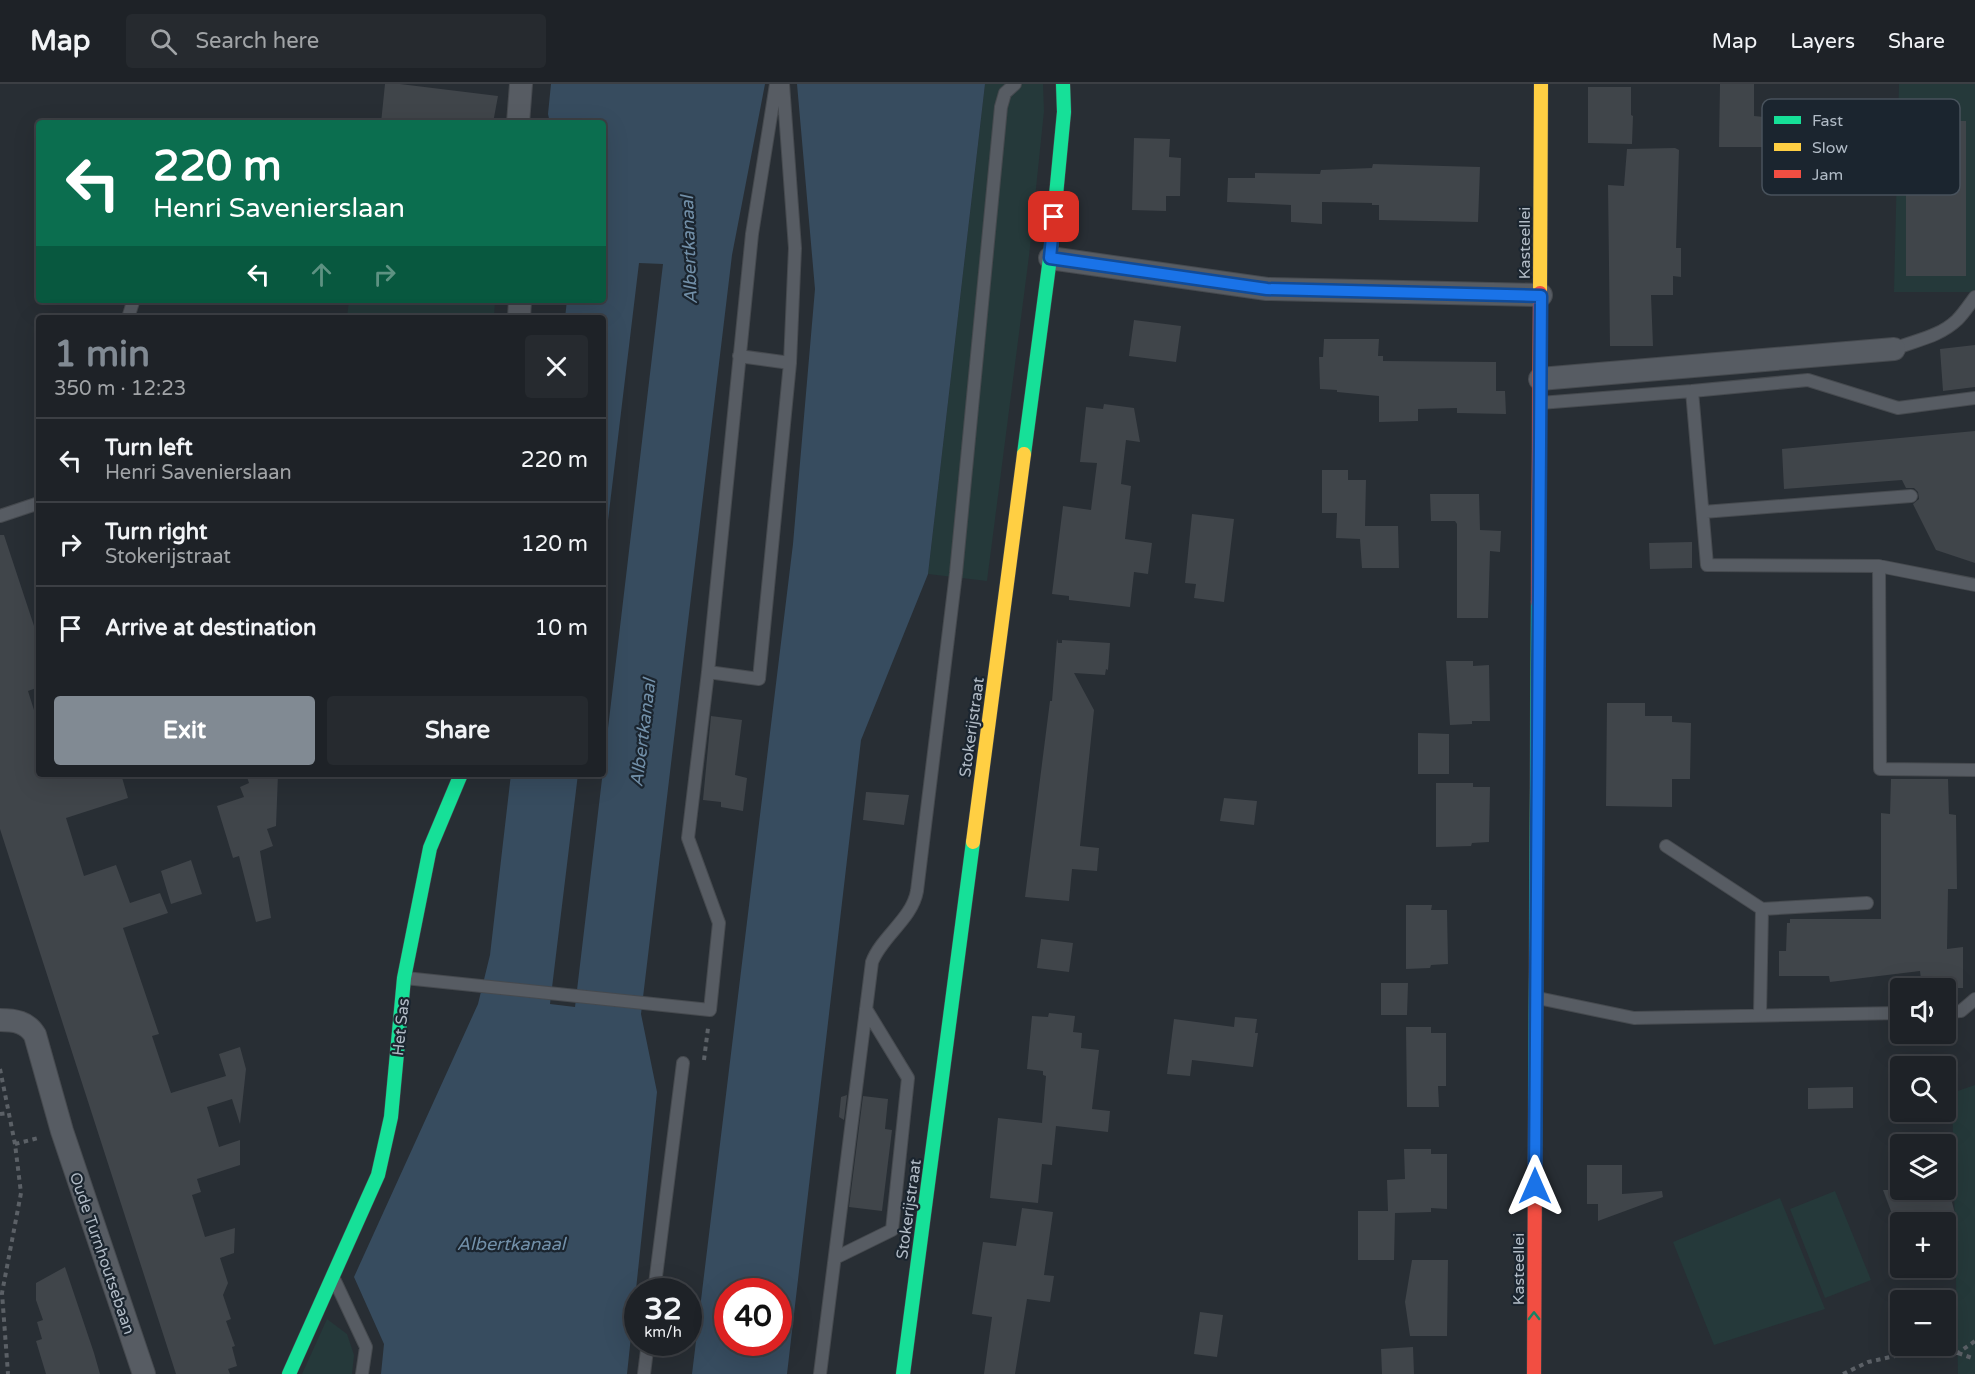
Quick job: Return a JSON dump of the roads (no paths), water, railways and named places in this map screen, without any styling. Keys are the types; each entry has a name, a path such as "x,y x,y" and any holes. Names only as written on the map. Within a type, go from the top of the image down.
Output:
{"street":[{"path":"518,120 521,84"},
{"name":"Stokerijstraat","path":"903,1374 1050,258 1064,112 1063,84"},
{"name":"Kasteellei","path":"1534,1374 1541,84"},
{"path":"1050,258 1267,289 1541,296"},
{"path":"1540,379 1894,349"},
{"name":"Het Sas","path":"289,1374 378,1174 391,1116 404,978 430,848 460,777"},
{"name":"Oude Turnhoutsebaan","path":"0,1020 24,1023 35,1035 62,1131 144,1374"}],"lane":[{"path":"404,978 710,1010 719,924 688,838 708,672 752,234 776,84"},
{"path":"708,672 759,679 790,363 795,248 783,84"},
{"path":"820,1374 872,962 875,954 915,900 956,573 1001,107 1005,93 1015,84"},
{"path":"1894,349 1947,328 1959,318 1975,297"},
{"path":"739,356 790,363"},
{"path":"1540,403 1808,380 1898,408 1975,398"},
{"path":"1692,391 1707,565 1879,566 1975,585"},
{"path":"1703,512 1911,496"},
{"path":"0,516 36,504"},
{"path":"1879,566 1880,769 1975,770"},
{"path":"1666,846 1762,909 1868,903"},
{"path":"1760,1015 1762,909"},
{"path":"1535,998 1634,1017 1890,1012"},
{"path":"1956,1011 1961,1011 1975,999"},
{"path":"836,1258 892,1230 908,1078 866,1010"},
{"path":"656,1278 683,1063"},
{"path":"333,1277 366,1347 362,1374"},
{"path":"644,1374 646,1356"}],"water":[{"name":"Albertkanaal","path":"551,84 765,84 732,255 641,1014 657,1092 637,1278 624,1278 624,1356 629,1356 627,1374 381,1374 384,1344 354,1277 478,1004 490,955 511,777 578,777 550,1004 575,1007 602,777 606,777 606,745 663,264 639,263 606,537 606,315 565,315 567,303 606,303 606,120 549,120"},
{"path":"797,84 985,84 928,574 861,740 792,1331 792,1278 714,1278 714,1356 789,1356 787,1374 692,1374 694,1356 702,1356 702,1292 793,544 815,289"}]}
